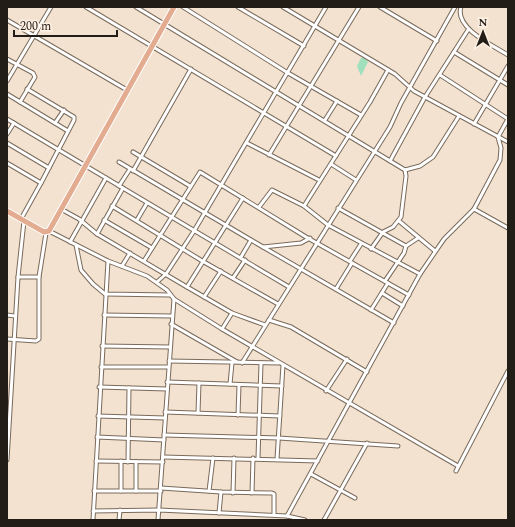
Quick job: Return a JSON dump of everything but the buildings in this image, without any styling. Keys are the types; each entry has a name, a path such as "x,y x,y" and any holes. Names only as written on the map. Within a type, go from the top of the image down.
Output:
{"main road":[{"path":"7,210 22,220 47,232 174,7"}],"street":[{"path":"7,81 51,7"},
{"path":"86,7 336,156"},
{"path":"136,7 325,120 405,170 420,166 433,157 459,116"},
{"path":"183,7 288,73 361,115"},
{"path":"238,7 304,46"},
{"path":"284,7 388,70 410,88 508,142"},
{"path":"157,282 166,274 194,231 326,7"},
{"path":"269,155 298,105 359,7"},
{"path":"380,7 437,41"},
{"path":"240,363 252,347 390,127 410,88 456,7 461,8 461,17 468,30 508,55"},
{"path":"7,20 127,90"},
{"path":"390,162 425,97 468,30"},
{"path":"454,52 499,81 508,85"},
{"path":"7,59 34,75 34,79 27,88 20,102"},
{"path":"474,124 508,66"},
{"path":"97,234 121,187 141,157 191,69"},
{"path":"304,206 361,115 376,94 388,70"},
{"path":"287,516 350,404 420,274 446,236 474,209 500,160 498,137 508,119 440,75"},
{"path":"7,460 9,396 22,220 50,168 74,118 64,110 27,88"},
{"path":"7,94 68,131"},
{"path":"325,120 337,101"},
{"path":"55,123 64,110"},
{"path":"7,119 289,286"},
{"path":"7,134 14,123"},
{"path":"247,142 269,155 320,180"},
{"path":"7,144 50,168"},
{"path":"133,152 190,186"},
{"path":"118,162 394,323"},
{"path":"7,163 41,184"},
{"path":"331,164 356,180"},
{"path":"371,249 383,232 393,227 398,221 402,211 406,176 405,170"},
{"path":"144,261 200,172 409,295"},
{"path":"70,242 106,178"},
{"path":"259,207 272,190 304,206 328,225 361,244 420,274"},
{"path":"187,287 243,198"},
{"path":"137,220 147,203"},
{"path":"112,206 204,262 278,304"},
{"path":"338,208 406,246"},
{"path":"61,209 97,234 232,313 265,325"},
{"path":"474,209 508,228"},
{"path":"104,220 152,248"},
{"path":"398,221 435,252"},
{"path":"7,339 39,340 39,277 47,232 157,282 174,299 222,329 326,391 458,466"},
{"path":"263,247 301,242 310,238"},
{"path":"371,310 382,293 386,282 406,246 418,238"},
{"path":"241,257 251,240"},
{"path":"336,289 361,244"},
{"path":"76,245 81,270 93,284 105,294 170,294"},
{"path":"122,266 130,253"},
{"path":"233,278 245,260"},
{"path":"93,520 100,367 108,261"},
{"path":"204,297 221,271"},
{"path":"18,277 39,277"},
{"path":"382,293 403,306"},
{"path":"158,520 163,462 166,389 174,299"},
{"path":"222,329 232,313"},
{"path":"7,315 15,316"},
{"path":"104,315 172,316"},
{"path":"269,320 291,327 367,372"},
{"path":"171,324 240,363"},
{"path":"102,346 170,347"},
{"path":"326,391 347,359"},
{"path":"169,361 279,363"},
{"path":"230,384 232,363"},
{"path":"258,458 258,416 261,363"},
{"path":"277,459 283,365"},
{"path":"100,367 168,367"},
{"path":"456,471 508,371"},
{"path":"167,382 282,386"},
{"path":"198,413 199,383"},
{"path":"238,415 239,385"},
{"path":"100,387 166,389"},
{"path":"128,462 129,388"},
{"path":"165,412 280,416"},
{"path":"98,416 165,418"},
{"path":"164,435 329,440 398,446"},
{"path":"97,438 164,440"},
{"path":"324,520 342,491 367,443"},
{"path":"163,457 258,458 318,461"},
{"path":"209,492 213,458"},
{"path":"233,493 234,458"},
{"path":"252,493 253,458"},
{"path":"96,461 163,462"},
{"path":"121,461 121,491"},
{"path":"136,462 136,491"},
{"path":"310,474 355,498"},
{"path":"94,491 136,491 161,489 233,493 274,493 274,515"},
{"path":"219,512 221,492"},
{"path":"93,512 120,510 219,512 287,516 304,520"},
{"path":"119,520 120,510"}],"green space":[{"path":"361,58 365,58 368,62 361,76 357,66"}]}
